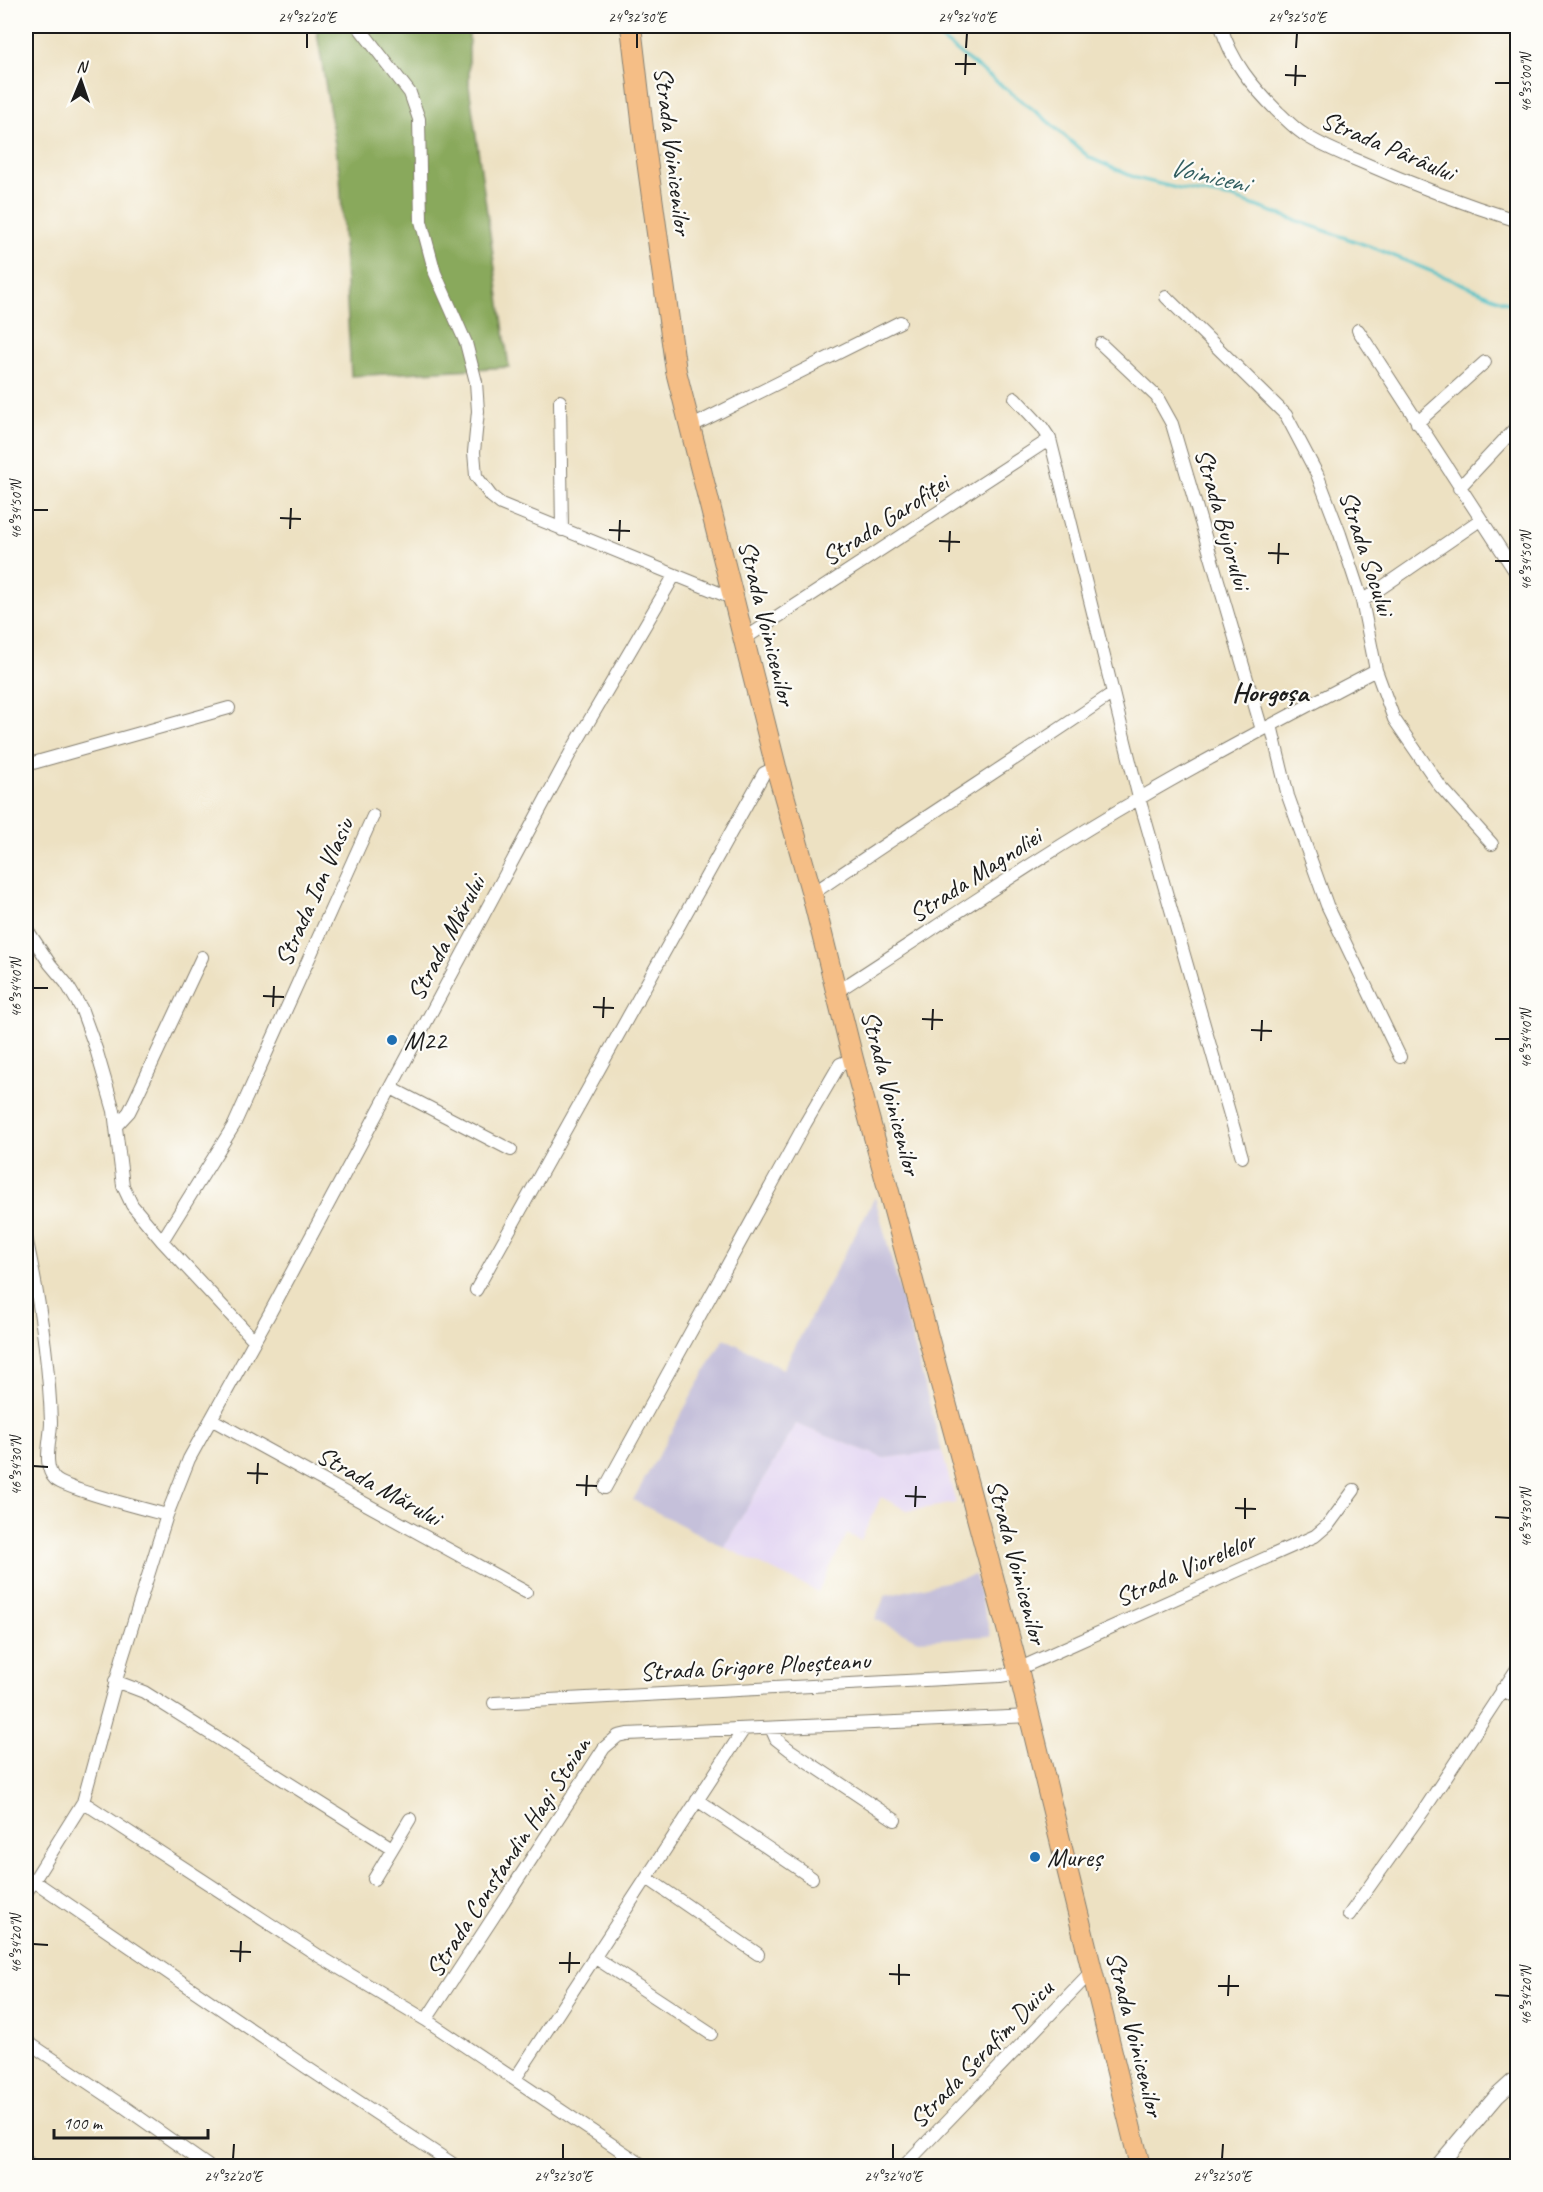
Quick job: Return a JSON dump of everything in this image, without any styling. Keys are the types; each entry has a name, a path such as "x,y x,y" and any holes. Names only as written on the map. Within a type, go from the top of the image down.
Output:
{"main road":[{"name":"Strada Voinicenilor","path":"631,26 676,371 776,767 812,894 853,1059 1018,1671 1140,2166"}],"street":[{"path":"358,26 410,93 419,119 421,220 435,273 466,343 476,382 478,411 474,452 476,476 491,496 501,504 734,599"},
{"name":"Strada Pârâului","path":"1221,26 1238,66 1259,93 1300,132 1317,142 1403,179 1479,209 1518,221"},
{"name":"Strada Socului","path":"1166,297 1286,415 1317,474 1340,534 1362,602 1376,670 1394,719 1440,786 1492,844"},
{"path":"690,427 900,322"},
{"path":"1358,330 1518,576"},
{"name":"Strada Bujorului","path":"1101,344 1158,397 1172,424 1266,728 1327,905 1400,1057"},
{"path":"1417,423 1485,362"},
{"path":"1014,398 1042,427 1050,439 1139,798 1242,1157"},
{"path":"560,401 562,530"},
{"path":"1459,488 1518,425"},
{"name":"Strada Garofiței","path":"744,639 1050,439"},
{"path":"1362,602 1480,519"},
{"name":"Strada Mărului","path":"26,1893 83,1802 115,1681 167,1515 189,1459 572,750 674,576"},
{"name":"Strada Magnoliei","path":"836,992 1139,798 1376,670"},
{"path":"812,894 1113,693"},
{"path":"26,765 229,708"},
{"path":"476,1290 764,773 776,767"},
{"name":"Strada Ion Vlasiu","path":"162,1241 234,1125 373,816"},
{"path":"26,928 50,964 72,991 81,1008 108,1091 116,1126 123,1186 132,1205 162,1241 254,1340"},
{"path":"116,1126 129,1113 202,957"},
{"path":"605,1488 805,1124 840,1064 853,1059"},
{"path":"391,1088 511,1150"},
{"path":"26,1237 32,1265 48,1388 51,1422 48,1466 50,1473 57,1481 73,1488 167,1515"},
{"name":"Strada Mărului","path":"211,1419 526,1592"},
{"name":"Strada Viorelelor","path":"1018,1671 1315,1536 1329,1524 1354,1490"},
{"path":"1348,1915 1426,1807 1518,1667"},
{"name":"Strada Grigore Ploeșteanu","path":"494,1703 1000,1676 1018,1671"},
{"path":"115,1681 144,1692 392,1848"},
{"path":"1502,1689 1518,1699"},
{"name":"Strada Constandin Hagi Stoian","path":"426,2020 604,1748 618,1736 1029,1716"},
{"path":"771,1728 776,1740 895,1820"},
{"path":"515,2079 744,1729"},
{"path":"697,1800 812,1878"},
{"path":"83,1802 367,1985 426,2020 644,2166"},
{"path":"374,1879 410,1819"},
{"path":"647,1878 758,1954"},
{"path":"34,1881 315,2073 456,2166"},
{"path":"594,1957 711,2034"},
{"name":"Strada Serafim Duicu","path":"904,2166 1091,1972"},
{"path":"26,2041 208,2166"},
{"path":"1438,2166 1497,2096 1518,2077"},
{"path":"26,2161 33,2166"}],"shaded area":[{"path":"875,1197 942,1451 884,1458 796,1424 724,1547 633,1500 724,1338 783,1369"},
{"path":"796,1424 884,1458 942,1451 956,1503 908,1511 881,1497 861,1540 847,1534 818,1592 724,1547"},
{"path":"975,1575 991,1636 918,1640 875,1619 885,1596"}],"green space":[{"path":"316,26 469,26 469,86 509,367 351,376 340,175"}],"waterway":[{"name":"Voiniceni","path":"924,26 1044,118 1090,158 1136,178 1180,189 1233,198 1377,249 1518,307"}],"place":[{"name":"M22","path":"392,1040"},
{"name":"Mureș","path":"1035,1857"}],"district":[{"name":"Horgoșa","path":"1270,692"}]}
